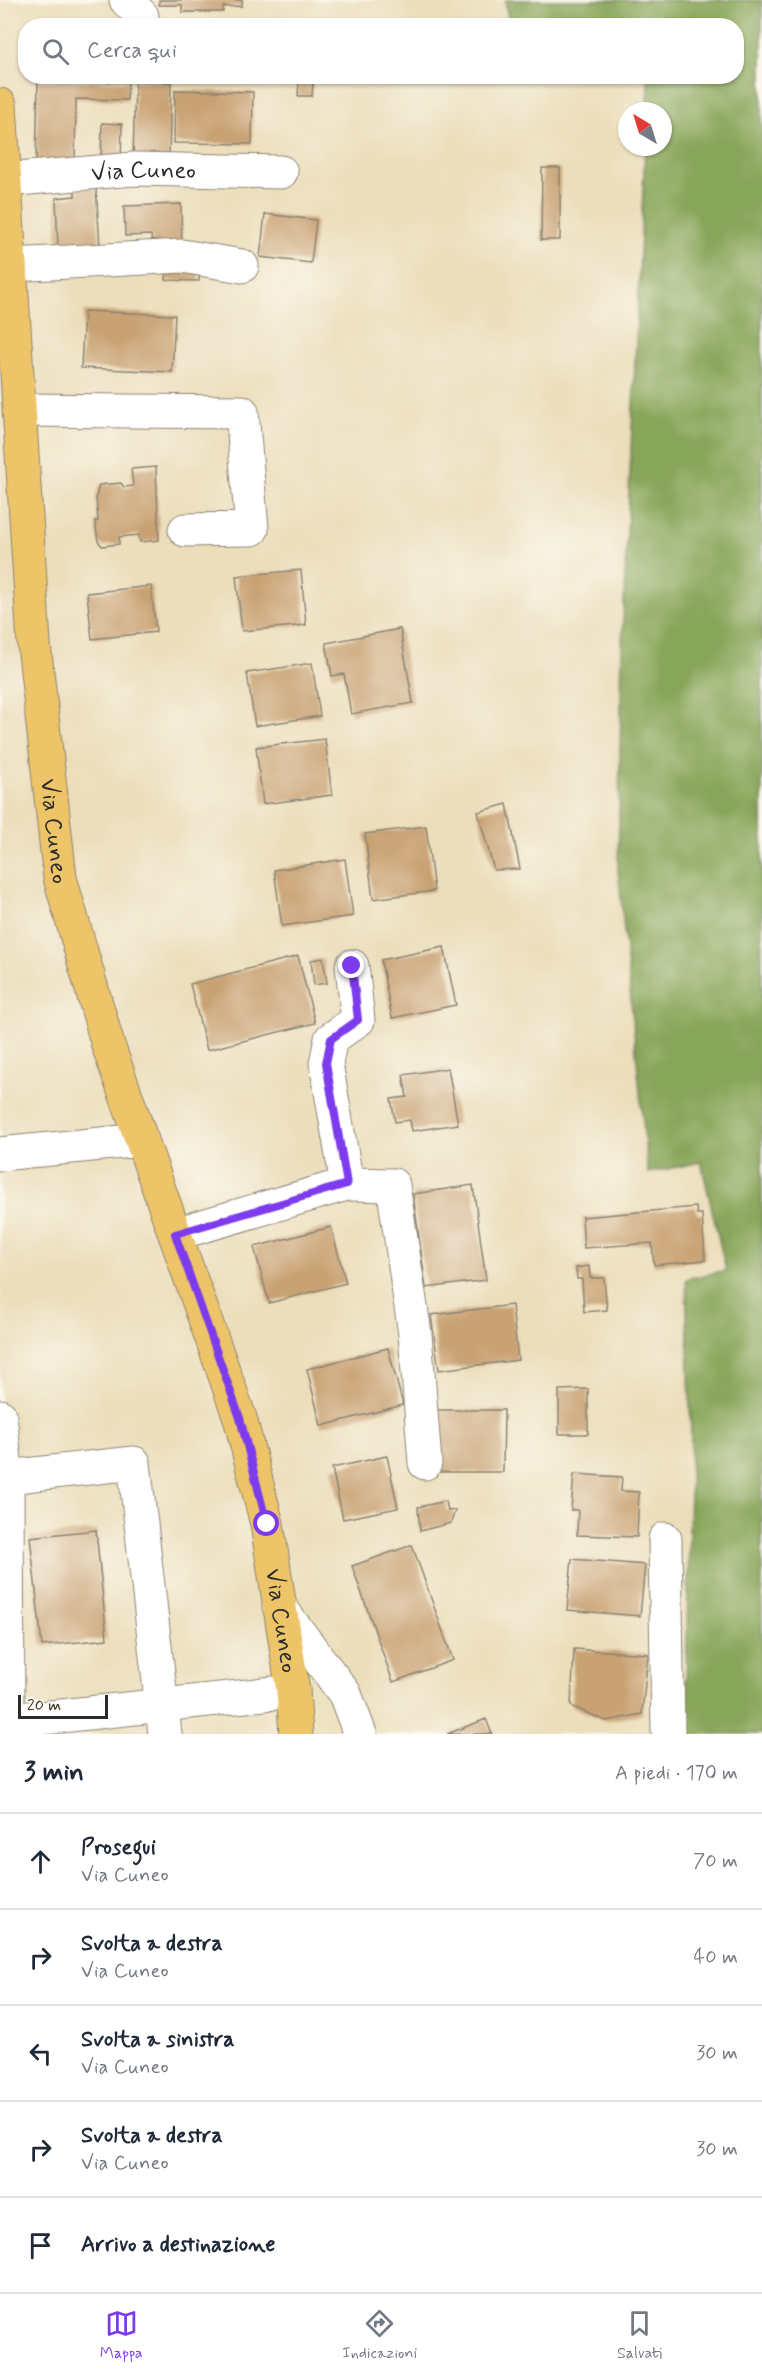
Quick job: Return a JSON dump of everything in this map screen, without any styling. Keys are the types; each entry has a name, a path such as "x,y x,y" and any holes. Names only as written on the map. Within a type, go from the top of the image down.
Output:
{"main road":[{"name":"Via Cuneo","path":"0,105 12,265 34,644 60,878 108,1045 240,1418 267,1524 292,1691 296,1734"}],"street":[{"name":"Via Cuneo","path":"6,180 134,169 281,171"},
{"path":"12,265 183,256 242,266"},
{"path":"20,410 242,412 252,528 185,530"},
{"path":"347,1184 326,1063 331,1039 358,1020 352,966"},
{"path":"0,1154 142,1140"},
{"path":"175,1234 347,1184 393,1185 415,1334 425,1463"},
{"path":"0,1416 7,1477 8,1726 42,1718 164,1719 292,1691"},
{"path":"7,1477 134,1463 164,1719"},
{"path":"665,1539 668,1734"},
{"path":"279,1606 345,1694 360,1734"}],"green space":[{"path":"505,0 762,0 762,1734 685,1734 691,1436 686,1279 726,1270 701,1162 648,1173 618,869 622,643 645,156 672,156 672,102 647,102 648,84 744,84 744,18 508,18"}],"building":[{"path":"159,0 242,0 242,6 223,7 223,12 182,12 182,5 159,5"},
{"path":"38,84 128,84 127,100 76,99 75,164 36,163"},
{"path":"135,84 171,84 169,159 133,159"},
{"path":"299,84 313,84 312,96 298,96"},
{"path":"175,90 253,92 252,144 174,143"},
{"path":"102,123 122,124 121,165 101,164"},
{"path":"542,168 560,168 560,240 541,240"},
{"path":"96,187 100,246 58,248 56,198 75,196 75,188"},
{"path":"181,204 182,247 152,248 151,235 125,236 124,206"},
{"path":"265,214 316,220 311,263 260,257"},
{"path":"167,267 199,269 199,281 166,280"},
{"path":"84,311 175,315 172,372 81,368"},
{"path":"156,467 159,540 140,542 139,535 119,537 119,544 102,546 98,541 95,521 98,521 96,497 99,485 121,483 124,487 133,486 131,469"},
{"path":"301,570 306,625 242,631 236,576"},
{"path":"151,586 156,632 92,639 87,593"},
{"path":"400,629 413,703 351,714 344,674 332,676 326,643"},
{"path":"312,663 320,716 255,726 247,673"},
{"path":"325,739 332,795 263,804 256,747"},
{"path":"507,804 520,869 494,870 478,812"},
{"path":"426,826 434,891 373,899 365,834"},
{"path":"345,859 353,916 282,926 274,870"},
{"path":"444,947 456,1005 392,1018 381,960"},
{"path":"298,956 315,1023 207,1050 190,984"},
{"path":"323,958 327,983 314,985 311,960"},
{"path":"448,1068 458,1124 412,1131 410,1120 395,1122 391,1099 407,1097 403,1075"},
{"path":"473,1185 486,1280 426,1288 413,1194"},
{"path":"696,1207 697,1214 702,1214 705,1260 654,1265 652,1243 584,1248 582,1217"},
{"path":"331,1227 346,1283 269,1303 254,1247"},
{"path":"589,1266 590,1278 604,1278 607,1310 584,1312 582,1279 577,1279 576,1268"},
{"path":"512,1305 518,1360 439,1370 431,1315"},
{"path":"388,1348 403,1405 321,1426 307,1369"},
{"path":"588,1389 588,1434 559,1434 559,1390"},
{"path":"436,1410 504,1410 503,1472 436,1472"},
{"path":"387,1456 398,1508 343,1519 332,1468"},
{"path":"574,1474 622,1477 621,1491 639,1492 637,1537 577,1535 578,1510 571,1510"},
{"path":"446,1501 448,1511 455,1510 451,1523 420,1531 418,1507"},
{"path":"96,1530 107,1639 42,1646 30,1537"},
{"path":"412,1545 453,1660 393,1682 352,1566"},
{"path":"572,1559 645,1565 640,1616 567,1610"},
{"path":"574,1649 648,1654 642,1714 606,1721 571,1706"},
{"path":"486,1719 492,1734 447,1734"}],"route":[{"path":"267,1524 240,1418 175,1234 347,1184 326,1063 331,1039 358,1020 352,966"}]}
